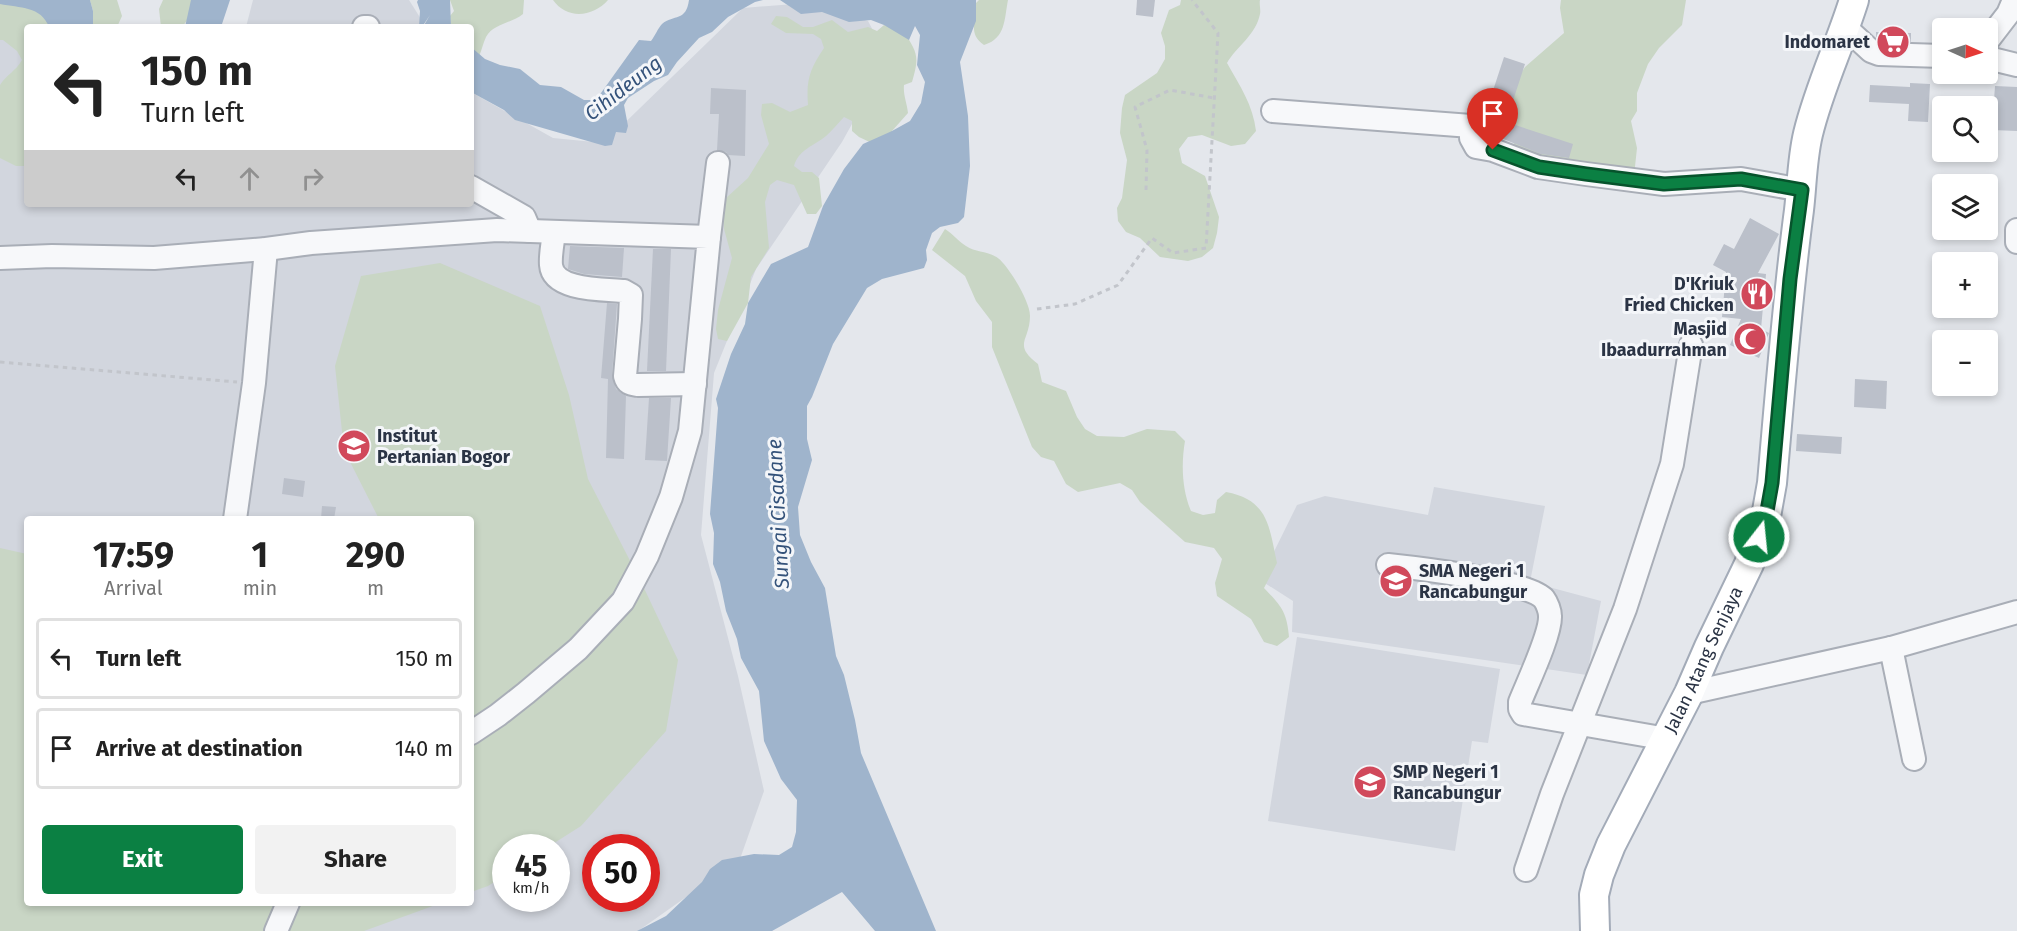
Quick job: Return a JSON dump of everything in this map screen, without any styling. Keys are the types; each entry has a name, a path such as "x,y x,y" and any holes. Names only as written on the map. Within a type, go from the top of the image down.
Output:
{"main road":[{"name":"Jalan Atang Senjaya","path":"1595,931 1594,895 1611,844 1689,693 1749,564 1767,511 1772,483 1790,279 1808,134 1854,0"}],"street":[{"path":"1998,27 2008,14 2014,0"},
{"path":"1845,27 1871,51 1879,54 1932,56"},
{"path":"1998,60 2017,65"},
{"path":"1273,111 1471,126 1471,138 1476,147 1493,150 1539,167 1664,184 1741,179 1802,190"},
{"path":"474,731 526,693 578,649 623,601 647,556 671,496 690,431 718,163"},
{"path":"474,189 524,217 530,231"},
{"path":"0,258 52,256 154,258 311,243 497,230 709,237"},
{"path":"2017,230 2017,242"},
{"path":"554,232 551,266 556,278 565,284 624,291 631,295 626,381 629,384 638,385 695,384"},
{"path":"235,516 254,383 266,249"},
{"path":"1526,870 1552,795 1625,609 1672,464 1691,345"},
{"path":"1388,564 1455,573 1528,590 1543,598 1550,616 1547,635 1520,702 1520,710 1523,714 1667,739"},
{"path":"1689,693 1891,648 2017,612"},
{"path":"1891,648 1914,759"},
{"path":"276,931 287,906"}],"path":[{"path":"1037,309 1076,304 1118,285 1152,238 1173,253 1206,248 1218,33 1192,0"},
{"path":"1146,190 1147,150 1135,107 1170,90 1214,98"},
{"path":"0,362 254,383"}],"shaded area":[{"name":"Institut Pertanian Bogor","path":"0,0 36,24 24,24 24,207 474,207 474,94 553,138 604,143 743,8 807,3 868,21 888,59 842,142 756,269 714,373 701,535 738,676 764,791 740,859 638,931 0,931"},
{"path":"253,0 409,0 424,24 247,24"},
{"name":"SMA Negeri 1 Rancabungur","path":"1434,487 1545,506 1530,582 1601,601 1587,675 1292,632 1293,601 1260,580 1297,505 1325,496 1428,515"},
{"name":"SMP Negeri 1 Rancabungur","path":"1297,637 1500,669 1488,743 1472,741 1455,851 1268,821"}],"green space":[{"path":"0,0 23,0 53,24 24,24 24,166 16,166 0,158 0,85 22,60 17,51 0,40"},
{"path":"90,0 117,0 122,16 118,24 93,24"},
{"path":"163,0 191,0 192,14 184,24 161,24 159,9"},
{"path":"450,0 524,0 523,14 493,29 485,39 479,56 474,50 474,24 451,24 450,16 454,11"},
{"path":"553,0 608,0 595,10 580,14 565,11"},
{"path":"979,0 1008,0 1000,33 984,45 974,31 976,3"},
{"path":"1181,0 1260,0 1258,21 1250,35 1227,63 1249,104 1256,131 1245,144 1231,146 1202,135 1188,137 1179,149 1182,163 1205,176 1219,217 1213,248 1202,257 1188,261 1160,257 1140,238 1126,232 1118,221 1117,208 1122,198 1127,160 1120,133 1125,95 1157,73 1165,59 1165,46 1161,33 1169,10 1180,5"},
{"path":"1561,0 1686,0 1682,25 1659,48 1648,64 1637,93 1637,111 1631,121 1637,148 1634,176 1525,159 1510,138 1501,114 1510,90 1525,67 1564,33"},
{"path":"776,16 787,17 803,27 813,27 832,20 848,32 868,27 877,31 884,25 903,30 916,54 916,66 912,82 904,85 908,113 892,131 891,141 878,146 859,137 852,131 852,121 844,117 826,136 807,148 796,160 794,166 802,172 812,172 819,178 822,206 816,214 807,214 794,185 777,180 770,185 765,202 769,248 751,277 748,303 727,341 718,339 716,329 718,310 732,258 724,229 723,208 726,198 748,178 769,144 761,115 762,104 772,103 790,112 808,105 810,75 824,48 821,39 813,34 786,33 771,24"},
{"path":"945,229 966,246 995,256 1007,268 1024,296 1029,310 1029,324 1024,342 1026,352 1038,364 1042,382 1066,391 1085,429 1097,436 1124,437 1147,429 1175,431 1185,441 1183,477 1191,511 1203,515 1215,513 1217,500 1226,492 1251,501 1259,508 1269,527 1277,563 1264,588 1282,609 1289,637 1277,646 1264,642 1251,619 1217,596 1215,583 1222,559 1214,548 1185,542 1140,502 1132,490 1120,483 1078,492 1066,484 1054,461 1041,457 1032,447 992,347 992,322 976,301 965,276 932,250"},
{"path":"440,263 540,306 569,395 588,479 678,660 666,731 581,826 568,834 492,834 492,883 474,891 474,516 377,516 344,450 335,366 361,276"},
{"path":"0,548 24,553 24,906 433,906 364,931 0,931"}],"water":[{"path":"0,0 90,0 93,24 47,24 41,15 29,9 0,4"},
{"path":"191,0 230,0 222,24 186,24"},
{"path":"418,0 450,0 451,24 425,24 430,15 424,24 419,24 420,11"},
{"name":"Cihideung","path":"689,0 763,0 728,17 712,32 699,38 668,75 628,98 624,105 628,126 626,133 616,132 612,145 605,146 515,120 504,110 474,94 474,50 485,59 520,69 540,85 561,87 584,100 591,100 601,93 639,40 651,41 662,24 682,15"},
{"name":"Sungai Cisadane","path":"780,0 976,0 976,21 960,62 968,116 970,166 964,217 958,223 940,227 932,233 926,250 927,260 924,268 882,279 867,288 833,344 807,406 807,439 812,460 798,507 800,535 825,588 836,656 844,675 861,753 936,931 875,931 842,892 772,931 637,931 666,916 702,882 710,869 722,860 754,854 779,855 792,847 796,832 797,800 781,779 764,741 759,691 741,658 713,564 714,533 710,514 718,408 716,399 731,354 745,324 748,303 771,264 808,247 823,206 844,169 863,144 910,121 921,103 925,82 917,65 920,35 915,26 909,40 871,20 849,22 822,12 801,14"}],"building":[{"path":"1137,0 1155,0 1153,17 1136,15"},
{"path":"1876,32 1911,33 1911,42 1882,41 1876,37"},
{"path":"1504,57 1525,64 1506,122 1573,144 1569,158 1541,154 1498,137 1485,135 1484,118"},
{"path":"1910,83 1930,84 1928,122 1908,121 1909,104 1869,102 1870,85 1910,87"},
{"path":"1995,86 2017,87 2017,131 1998,130 1998,96 1994,96"},
{"path":"711,88 746,90 745,156 728,155 726,152 717,150 719,114 710,114"},
{"path":"1750,218 1779,234 1758,273 1766,274 1761,329 1769,333 1759,358 1730,345 1741,319 1722,317 1726,272 1713,265 1724,244 1734,249"},
{"path":"570,246 624,248 622,277 584,274 568,269"},
{"path":"653,249 671,249 666,371 647,371"},
{"path":"607,303 617,304 612,375 616,389 626,396 624,459 606,458 608,379 601,378"},
{"path":"1855,379 1887,381 1886,409 1854,407"},
{"path":"649,398 671,398 667,461 645,460"},
{"path":"1797,434 1842,437 1841,454 1796,451"},
{"path":"284,478 305,481 303,497 282,494"},
{"path":"322,506 336,507 334,516 321,516"}],"place":[{"name":"Indomaret","path":"1893,42"},
{"name":"D'Kriuk Fried Chicken","path":"1757,294"},
{"name":"Masjid Ibaadurrahman","path":"1750,339"},
{"name":"Institut Pertanian Bogor","path":"354,446"},
{"name":"SMA Negeri 1 Rancabungur","path":"1396,581"},
{"name":"SMP Negeri 1 Rancabungur","path":"1370,782"}],"route":[{"path":"1493,150 1539,167 1586,174 1664,184 1741,179 1802,190 1790,279 1772,483 1759,537"}]}
